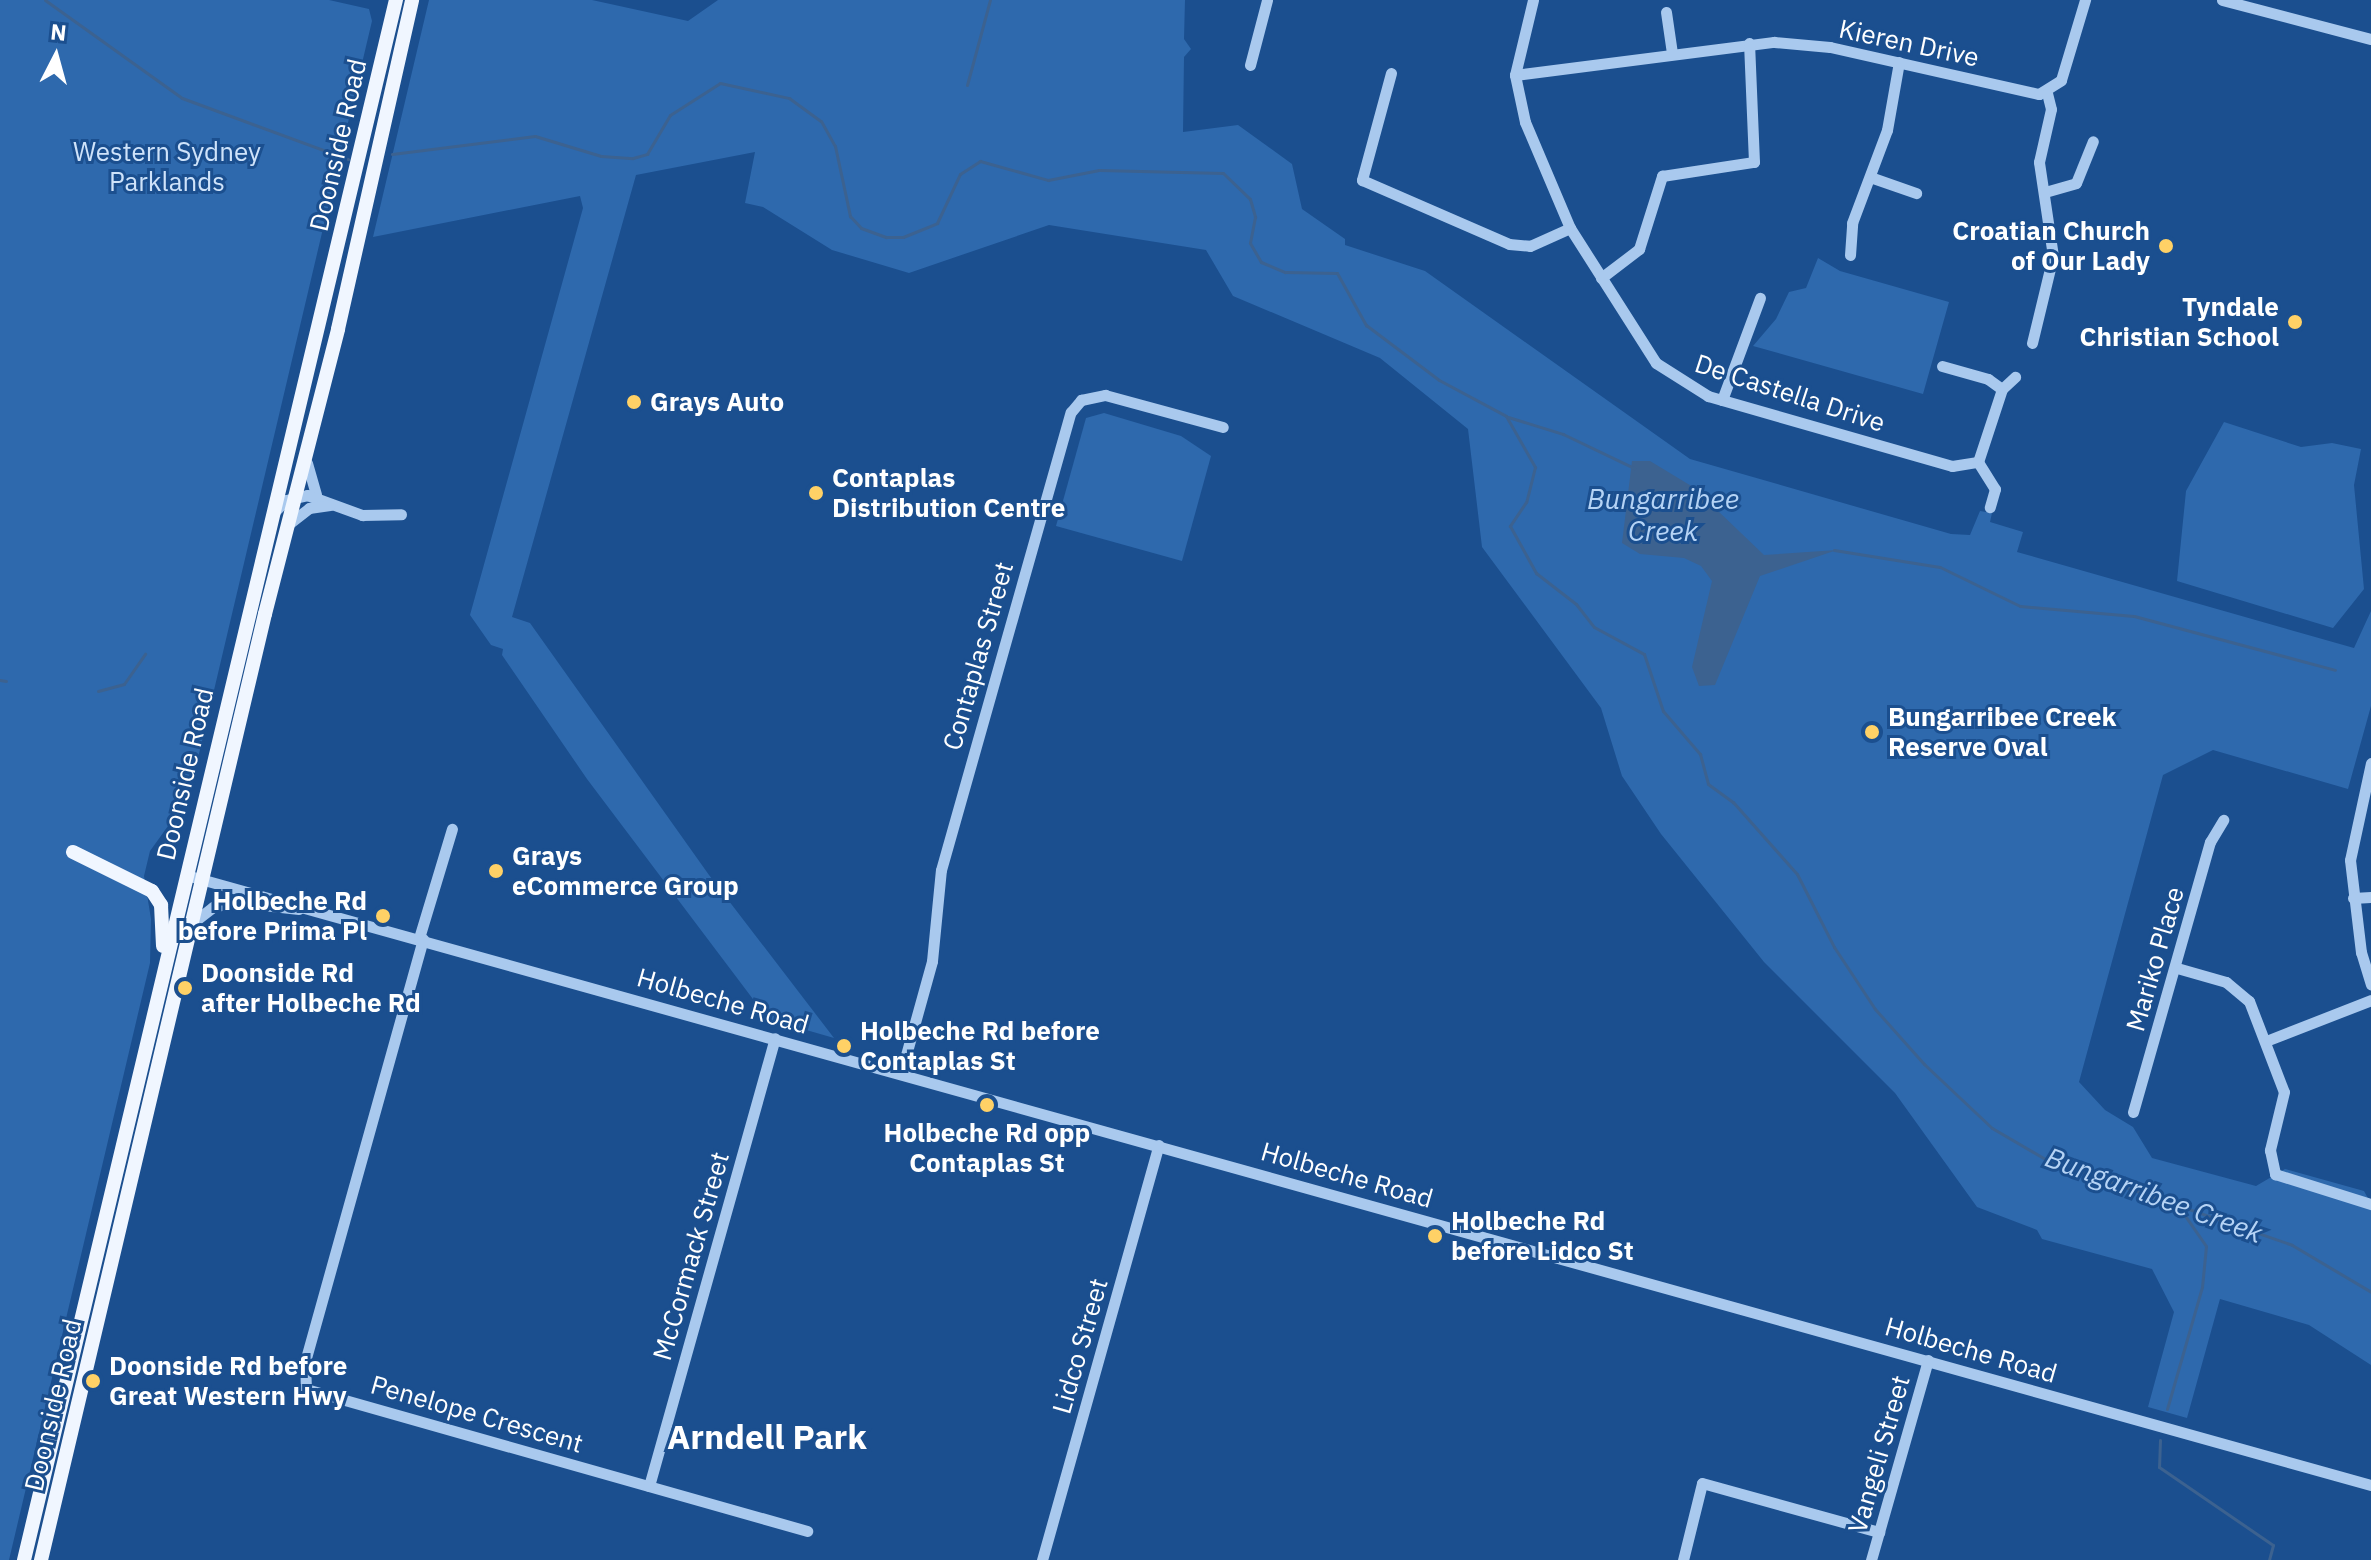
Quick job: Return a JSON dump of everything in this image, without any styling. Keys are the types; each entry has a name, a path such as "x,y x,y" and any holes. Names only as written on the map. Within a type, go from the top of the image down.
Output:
{"main road":[{"name":"Doonside Road","path":"24,1560 164,962 396,0"},
{"name":"Doonside Road","path":"41,1560 412,0"},
{"path":"73,852 142,882 154,893 163,912 164,962"}],"street":[{"path":"1250,65 1267,0"},
{"name":"De Castella Drive","path":"1533,0 1515,75 1525,122 1570,228 1656,363 1687,387 1722,400 1952,466 1978,462"},
{"path":"2032,343 2052,268 2039,162 2051,109 2047,93 2061,80 2085,0"},
{"path":"2222,0 2371,39"},
{"path":"1666,12 1672,53"},
{"path":"1601,278 1639,249 1662,176 1754,162 1749,43"},
{"name":"Kieren Drive","path":"1515,75 1749,43 1802,43 2047,93"},
{"path":"1850,255 1852,223 1887,130 1899,62"},
{"path":"1391,73 1362,180 1509,244 1530,246 1570,228"},
{"path":"2045,192 2076,183 2093,141"},
{"path":"1870,177 1916,193"},
{"path":"1722,400 1760,298"},
{"path":"1942,366 1988,379 2002,389"},
{"path":"1990,507 1995,489 1978,462 2002,389 2015,377"},
{"name":"Contaplas Street","path":"901,1073 932,961 941,870 1071,412 1081,400 1105,395 1223,427"},
{"path":"306,454 309,485 316,495 331,505 362,515 401,514"},
{"path":"273,515 294,497 316,495"},
{"path":"287,527 300,512 331,505"},
{"path":"2371,763 2354,823 2353,898 2371,984"},
{"name":"Mariko Place","path":"2133,1112 2177,968 2210,842 2223,820"},
{"path":"421,938 452,829"},
{"name":"Holbeche Road","path":"186,875 421,938 2371,1485"},
{"path":"2353,898 2371,897"},
{"name":"Holbeche Road","path":"195,921 213,907 246,901 311,909"},
{"name":"Penelope Crescent","path":"421,938 305,1361 306,1389 807,1531"},
{"path":"2177,968 2236,987 2249,1001 2284,1092 2270,1150 2275,1174 2371,1204"},
{"path":"2266,1041 2371,1000"},
{"name":"McCormack Street","path":"649,1486 775,1038"},
{"name":"Lidco Street","path":"1042,1560 1159,1145"},
{"name":"Vangeli Street","path":"1871,1560 1928,1360"},
{"path":"1683,1560 1702,1483 1879,1532"}],"green space":[{"name":"Western Sydney Parklands","path":"0,0 329,0 369,9 372,21 194,775 176,815 150,851 144,876 151,919 150,963 9,1560 0,1560"},
{"path":"429,0 592,0 688,21 718,0 1185,0 1184,39 1191,49 1184,57 1183,132 1238,125 1292,164 1302,209 1345,239 1345,245 1425,271 1690,459 1951,534 1970,535 1980,511 1992,513 1990,522 2023,532 2017,552 2354,648 2371,611 2371,706 2348,789 2213,750 2163,775 2079,1082 2105,1110 2133,1127 2152,1158 2256,1186 2285,1169 2364,1191 2371,1204 2371,1365 2309,1325 2220,1299 2187,1418 2148,1407 2174,1312 2152,1269 2042,1239 2037,1230 1977,1207 1895,1093 1764,962 1661,834 1622,776 1601,708 1482,547 1468,429 1380,358 1233,296 1206,250 1049,225 909,273 832,250 763,207 745,203 755,152 636,175 512,617 530,623 709,875 834,1038 768,1019 587,779 502,655 503,649 491,645 470,615 583,208 580,196 373,237"},
{"path":"1818,258 1840,271 1949,302 1923,394 1753,346 1776,319 1789,292 1806,288"},
{"path":"1104,413 1181,436 1211,456 1182,561 1056,526 1086,418"},
{"path":"2224,422 2301,447 2332,443 2361,449 2354,485 2364,589 2333,628 2177,581 2186,491"}],"water":[{"name":"Bungarribee Creek","path":"1632,461 1650,461 1693,487 1764,555 1837,550 1760,576 1715,685 1699,686 1692,667 1712,581 1701,566 1684,558 1640,554 1622,543"}],"waterway":[{"name":"Bungarribee Creek","path":"45,0 182,98 348,159"},
{"path":"967,85 990,0"},
{"name":"Bungarribee Creek","path":"392,154 535,136 601,156 633,158 647,154 670,115 720,83 789,98 821,121 835,146 850,216 861,228 886,237 903,237 937,223 960,174 980,161 1048,180 1099,170 1223,173 1250,199 1255,217 1250,243 1261,262 1285,272 1337,273 1366,325 1439,380 1506,416 1535,467 1526,502 1510,526 1536,573 1576,604 1594,627 1644,654 1663,711 1700,754 1708,784 1733,802 1797,874 1834,947 1875,1009 1924,1064 1992,1128 2047,1160 2292,1245 2371,1292"},
{"path":"1508,417 1563,434 1634,468"},
{"path":"1834,550 1940,567 2020,606 2134,616 2335,670"},
{"path":"98,691 124,684 145,654"},
{"path":"0,680 6,681"},
{"path":"2167,1409 2202,1287 2206,1246 2179,1207"},
{"path":"2160,1440 2159,1467 2273,1545 2269,1560"}],"place":[{"name":"Croatian Church of Our Lady","path":"2166,246"},
{"name":"Tyndale Christian School","path":"2295,322"},
{"name":"Grays Auto","path":"634,402"},
{"name":"Contaplas Distribution Centre","path":"816,493"},
{"name":"Bungarribee Creek Reserve Oval","path":"1872,732"},
{"name":"Grays eCommerce Group","path":"496,871"},
{"name":"Holbeche Rd before Prima Pl","path":"383,916"},
{"name":"Doonside Rd after Holbeche Rd","path":"185,988"},
{"name":"Holbeche Rd before Contaplas St","path":"844,1046"},
{"name":"Holbeche Rd opp Contaplas St","path":"987,1105"},
{"name":"Holbeche Rd before Lidco St","path":"1435,1236"},
{"name":"Doonside Rd before Great Western Hwy","path":"93,1381"}],"district":[{"name":"Arndell Park","path":"767,1437"}]}
